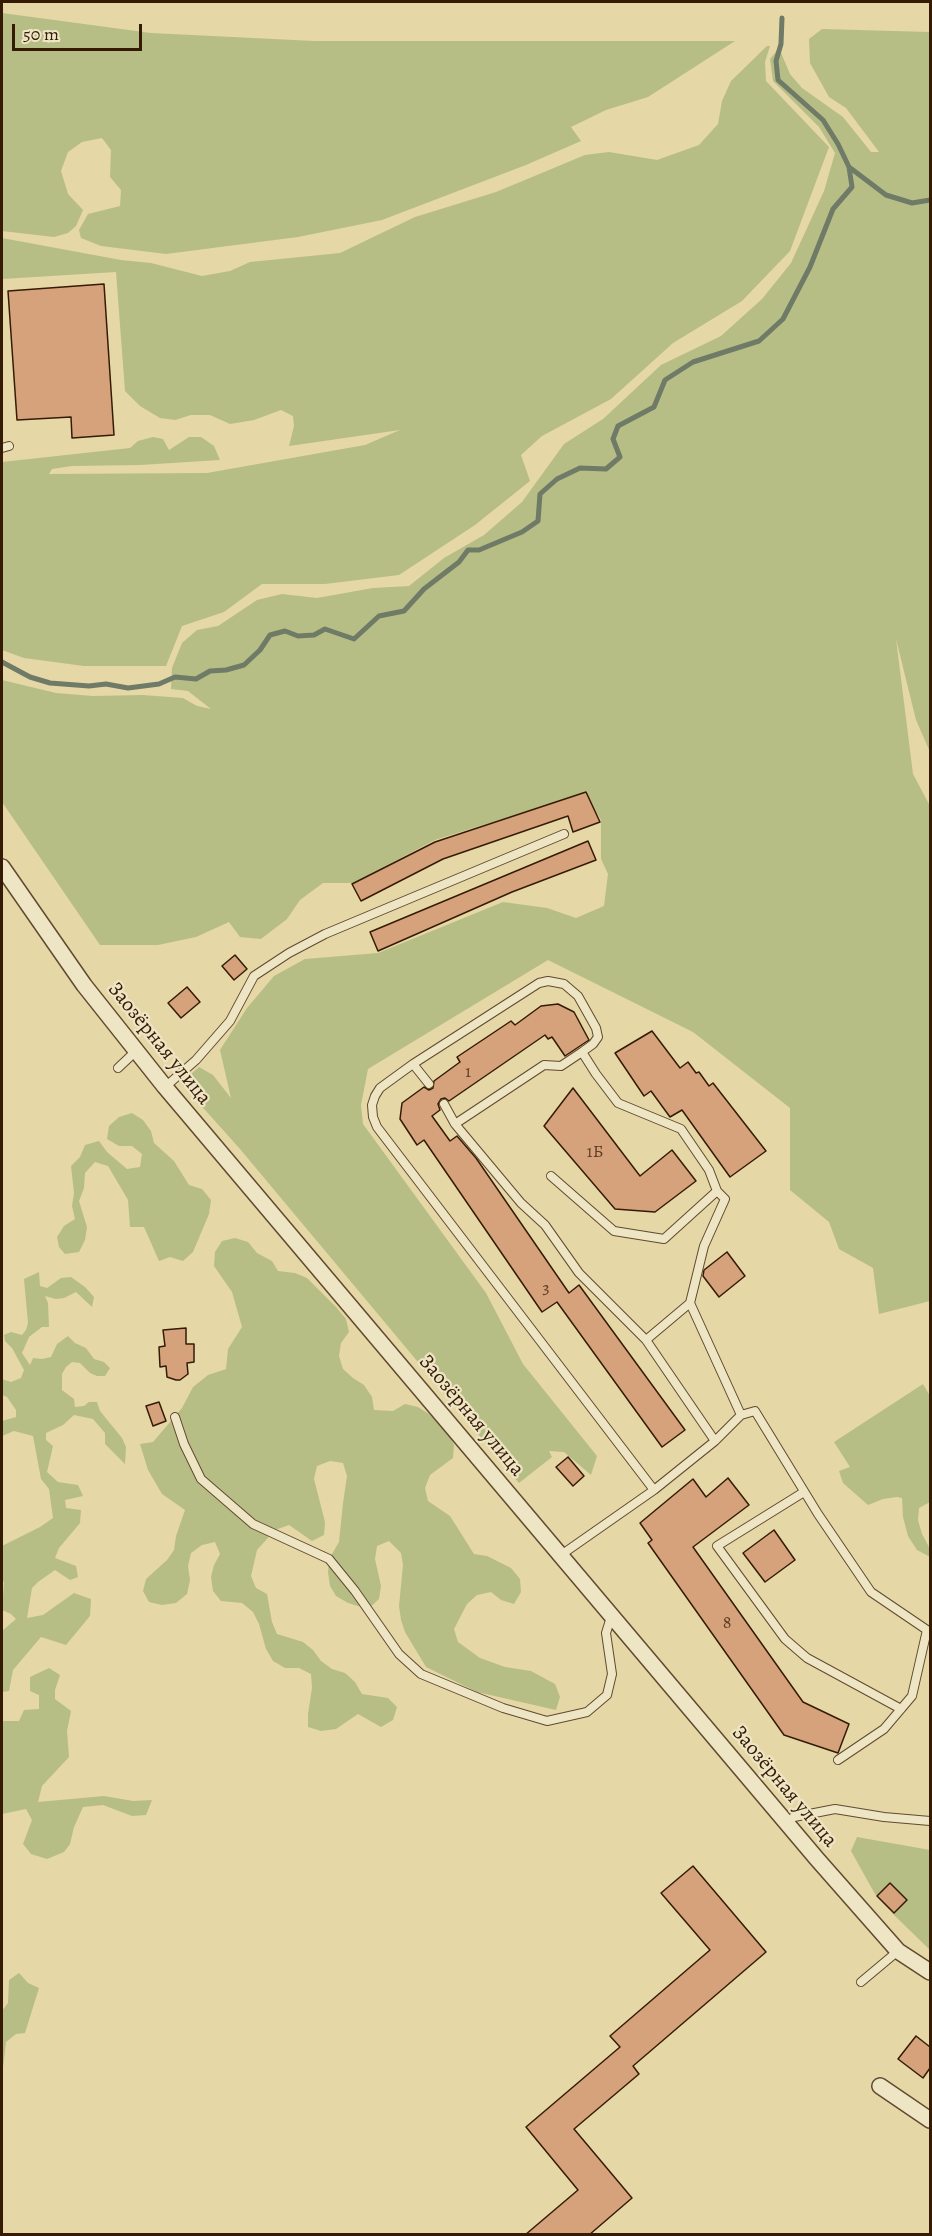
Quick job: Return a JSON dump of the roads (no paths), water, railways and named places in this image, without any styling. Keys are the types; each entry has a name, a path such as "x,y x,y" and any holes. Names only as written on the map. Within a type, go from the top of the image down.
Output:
{"street":[{"name":"Заозёрная улица","path":"2,867 84,985 165,1087 611,1617 898,1951 930,1972"},
{"path":"880,2086 930,2120"}],"lane":[{"path":"165,1087 196,1060 230,1021 254,976 289,953 325,934 564,834"},
{"path":"455,1124 544,1065 561,1066 593,1044 598,1036 596,1028 578,996 564,984 548,981 539,983 413,1064 380,1088 372,1106 377,1127 654,1490"},
{"path":"118,1068 136,1051"},
{"path":"582,1052 618,1102 681,1129 709,1170 717,1191 725,1199 704,1246 690,1303 646,1340"},
{"path":"413,1064 429,1084"},
{"path":"444,1104 455,1124 521,1203 545,1225 579,1273 646,1340 714,1442"},
{"path":"551,1176 614,1231 664,1239 717,1191"},
{"path":"690,1303 741,1415"},
{"path":"561,1555 654,1490 714,1442 741,1415 755,1412 804,1492 871,1592 929,1627 912,1696 884,1729 838,1760"},
{"path":"175,1417 184,1444 201,1479 253,1524 329,1558 399,1654 421,1674 503,1708 547,1721 587,1712 607,1695 612,1674 606,1633 611,1617"},
{"path":"804,1492 717,1546 785,1639 807,1658 901,1709"},
{"path":"787,1821 794,1817 835,1809 930,1821"},
{"path":"861,1982 898,1951"}],"waterway":[{"path":"2,662 30,677 50,683 89,686 106,684 128,688 159,684 175,677 196,679 210,671 244,665 260,650 270,635 285,631 298,636 314,635 325,629 354,639 379,616 404,611 424,589 459,562 468,550 479,550 522,532 538,521 540,494 557,479 580,468 606,469 620,457 613,439 618,426 654,407 665,380 693,362 759,341 783,319 810,267 833,209 852,187 849,167 823,120 778,80 776,61 781,44 782,18"},
{"path":"849,167 886,195 912,203 930,200"}]}
